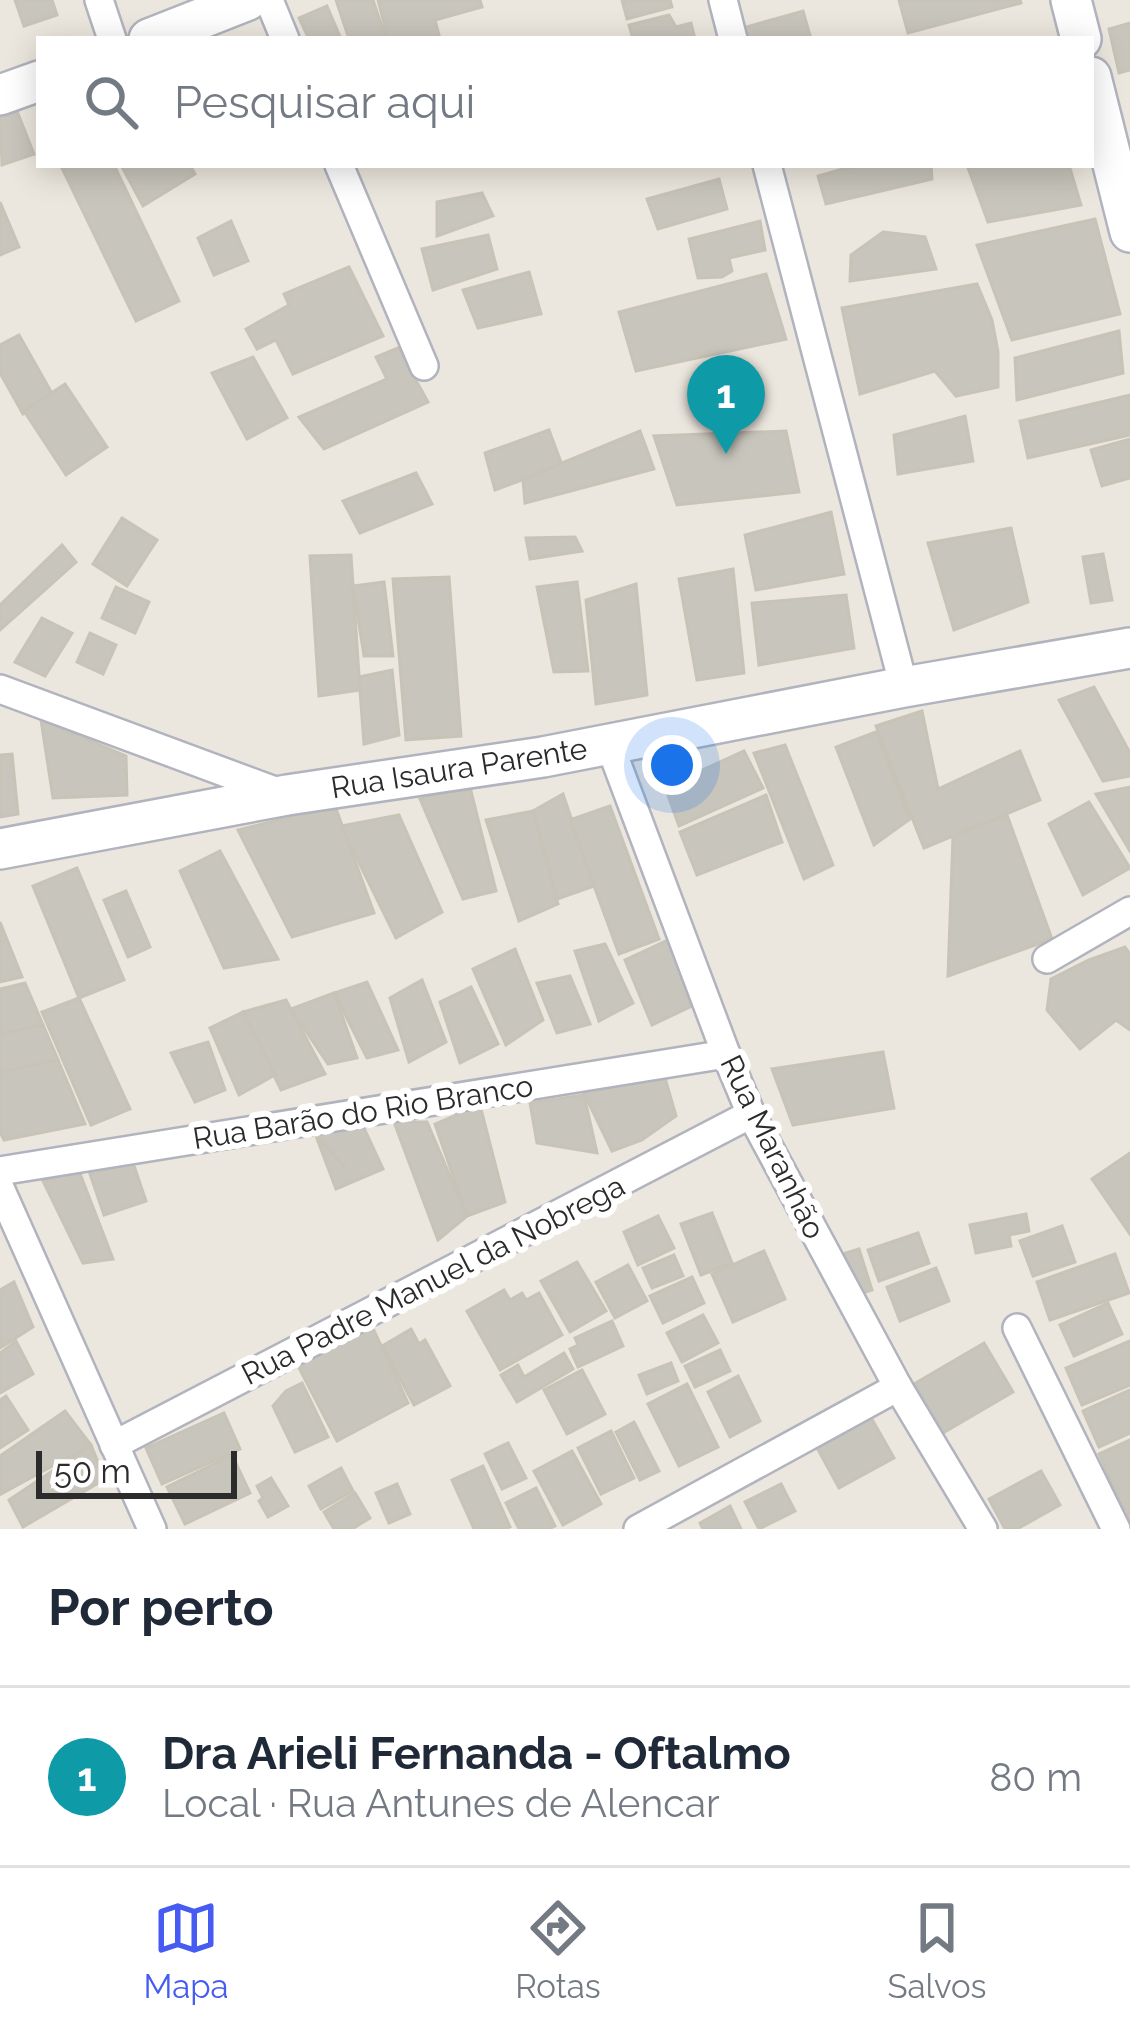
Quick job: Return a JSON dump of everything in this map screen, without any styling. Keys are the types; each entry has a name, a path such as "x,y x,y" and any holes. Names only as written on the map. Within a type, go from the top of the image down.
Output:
{"street":[{"path":"99,0 111,36"},
{"path":"157,36 248,0"},
{"path":"268,0 284,36"},
{"path":"723,0 733,36"},
{"path":"1071,0 1080,36"},
{"path":"0,95 36,82"},
{"path":"1094,89 1129,223"},
{"path":"339,168 424,366"},
{"path":"767,168 904,687"},
{"name":"Rua Isaura Parente","path":"0,849 286,795 543,757 1130,648"},
{"path":"0,689 286,795"},
{"name":"Rua Maranhão","path":"609,743 752,1114 898,1387 982,1529"},
{"path":"1047,959 1130,911"},
{"name":"Rua Barão do Rio Branco","path":"0,1171 726,1054"},
{"name":"Rua Padre Manuel da Nobrega","path":"114,1445 752,1114"},
{"path":"0,1189 152,1529"},
{"path":"0,1266 27,1252"},
{"path":"1017,1328 1116,1529"},
{"path":"638,1529 898,1387"}],"building":[{"path":"15,0 52,0 57,15 24,26"},
{"path":"336,0 373,0 385,36 348,36"},
{"path":"378,0 480,0 482,7 435,20 439,36 387,36"},
{"path":"622,0 670,0 672,7 627,19"},
{"path":"899,0 1020,0 1021,3 908,33"},
{"path":"327,6 340,36 308,36 299,18"},
{"path":"803,11 810,36 745,36 743,28"},
{"path":"669,15 676,27 691,23 694,36 632,36 629,25"},
{"path":"1130,23 1130,70 1119,73 1109,29"},
{"path":"15,106 34,154 2,165 0,112"},
{"path":"62,168 115,168 179,301 136,321"},
{"path":"123,168 192,168 195,174 143,206"},
{"path":"846,168 931,168 932,179 826,204 818,176"},
{"path":"968,168 1070,168 1081,205 988,222"},
{"path":"719,179 727,209 658,229 647,199"},
{"path":"482,193 493,216 437,236 437,202"},
{"path":"0,202 19,247 0,255"},
{"path":"1095,219 1120,314 1012,340 977,245"},
{"path":"231,221 248,261 214,275 198,238"},
{"path":"760,221 765,250 729,258 732,271 722,277 698,278 689,239"},
{"path":"883,232 925,237 936,269 850,281 851,255"},
{"path":"488,235 497,269 433,290 422,249"},
{"path":"349,267 383,336 293,374 276,340 257,349 246,329 289,305 284,294"},
{"path":"529,272 541,314 478,328 463,290"},
{"path":"766,274 786,339 636,371 619,312"},
{"path":"977,284 992,320 998,387 956,396 935,371 860,394 842,308"},
{"path":"1119,331 1123,373 1017,400 1015,358"},
{"path":"19,335 54,397 23,414 0,373 0,345"},
{"path":"398,348 428,402 324,449 299,417 387,379 376,357"},
{"path":"253,357 287,418 247,439 212,373"},
{"path":"65,384 107,447 66,475 24,411"},
{"path":"1130,395 1130,435 1028,458 1020,421"},
{"path":"965,416 973,461 898,474 894,435"},
{"path":"549,430 562,465 495,490 485,453"},
{"path":"640,431 654,469 525,503 523,479"},
{"path":"786,431 799,492 677,505 654,436"},
{"path":"1130,439 1130,478 1102,486 1091,450"},
{"path":"416,473 432,504 360,533 343,501"},
{"path":"831,512 844,574 756,590 745,535"},
{"path":"122,518 157,540 127,586 93,564"},
{"path":"1011,528 1028,602 954,630 928,543"},
{"path":"575,537 582,551 530,559 526,538"},
{"path":"62,545 76,562 0,630 0,605"},
{"path":"1103,554 1112,600 1091,603 1083,557"},
{"path":"351,555 360,690 319,696 310,556"},
{"path":"733,569 744,673 697,680 679,579"},
{"path":"449,577 461,736 406,740 393,579"},
{"path":"384,582 393,656 364,656 353,586"},
{"path":"577,582 588,671 554,672 537,587"},
{"path":"636,584 647,695 596,704 586,600"},
{"path":"116,587 149,602 135,633 102,618"},
{"path":"846,595 854,648 759,665 752,603"},
{"path":"42,618 72,633 45,676 15,662"},
{"path":"90,633 116,645 103,674 77,662"},
{"path":"392,670 399,735 364,744 359,677"},
{"path":"1094,687 1130,753 1130,776 1103,781 1059,700"},
{"path":"922,711 938,789 1020,751 1040,800 924,848 876,726"},
{"path":"41,720 126,756 127,795 53,798"},
{"path":"876,732 910,819 874,845 836,747"},
{"path":"785,745 833,865 804,879 754,753"},
{"path":"744,751 763,788 679,826 665,787"},
{"path":"12,754 18,814 0,817 0,755"},
{"path":"469,783 496,891 463,899 420,799"},
{"path":"1130,787 1130,851 1096,794"},
{"path":"563,794 594,886 557,899 533,811"},
{"path":"766,795 782,842 697,875 680,832"},
{"path":"1089,802 1130,868 1083,895 1049,824"},
{"path":"335,806 374,913 292,937 238,830"},
{"path":"610,806 659,939 619,954 570,820"},
{"path":"533,811 558,904 519,921 486,820"},
{"path":"399,815 442,912 396,938 341,826"},
{"path":"1007,815 1052,939 948,976 953,836"},
{"path":"220,851 278,959 224,968 180,871"},
{"path":"77,868 124,980 79,998 33,886"},
{"path":"126,891 150,947 128,957 104,900"},
{"path":"0,922 22,977 0,982"},
{"path":"668,940 694,1005 652,1025 625,960"},
{"path":"605,944 633,1003 599,1021 575,951"},
{"path":"1125,947 1130,954 1130,1030 1116,1020 1080,1049 1047,1010 1051,979"},
{"path":"515,949 543,1020 506,1045 473,969"},
{"path":"570,976 590,1024 557,1033 537,983"},
{"path":"422,980 446,1042 409,1062 390,998"},
{"path":"367,982 398,1050 367,1058 334,993"},
{"path":"25,983 43,1025 0,1034 0,989"},
{"path":"471,987 498,1044 460,1063 440,1002"},
{"path":"334,993 357,1058 328,1064 291,1009"},
{"path":"79,998 130,1109 91,1125 42,1012"},
{"path":"286,1000 325,1074 281,1090 243,1012"},
{"path":"243,1012 275,1075 239,1095 210,1028"},
{"path":"43,1025 58,1060 0,1072 0,1034"},
{"path":"208,1042 225,1090 195,1102 171,1053"},
{"path":"883,1052 894,1108 793,1125 772,1069"},
{"path":"58,1060 85,1124 4,1140 0,1072"},
{"path":"665,1078 676,1116 642,1140 612,1151 580,1085"},
{"path":"584,1095 597,1153 537,1143 530,1103"},
{"path":"480,1105 505,1202 467,1216 435,1124"},
{"path":"357,1113 383,1169 336,1189 316,1136 345,1168 312,1129"},
{"path":"394,1122 427,1122 467,1216 438,1240"},
{"path":"1130,1153 1130,1234 1092,1179"},
{"path":"130,1154 146,1201 104,1215 88,1168"},
{"path":"79,1171 113,1259 83,1263 43,1181"},
{"path":"712,1213 732,1263 701,1275 681,1224"},
{"path":"1026,1214 1029,1231 1009,1235 1011,1246 976,1253 970,1225"},
{"path":"658,1216 674,1248 638,1265 624,1232"},
{"path":"1062,1226 1075,1262 1033,1276 1020,1241"},
{"path":"918,1233 929,1263 879,1281 868,1250"},
{"path":"859,1249 872,1290 856,1295 843,1254"},
{"path":"764,1251 785,1299 733,1322 712,1274"},
{"path":"1115,1254 1129,1293 1050,1320 1037,1282"},
{"path":"674,1255 683,1276 652,1288 643,1268"},
{"path":"577,1262 606,1311 570,1332 541,1281"},
{"path":"628,1265 647,1301 615,1318 596,1282"},
{"path":"936,1268 949,1301 900,1321 887,1287"},
{"path":"692,1277 704,1303 663,1323 650,1296"},
{"path":"14,1282 33,1327 0,1348 0,1290"},
{"path":"504,1290 510,1300 522,1293 526,1300 539,1293 562,1335 500,1370 467,1311"},
{"path":"1108,1303 1122,1334 1074,1356 1060,1325"},
{"path":"703,1315 718,1343 682,1362 667,1333"},
{"path":"369,1320 408,1403 337,1441 295,1360"},
{"path":"612,1321 623,1346 578,1367 570,1349 578,1345 575,1338"},
{"path":"411,1329 419,1344 425,1340 450,1386 414,1405 382,1346"},
{"path":"16,1341 33,1374 0,1393 0,1353"},
{"path":"1130,1341 1130,1385 1082,1405 1066,1368"},
{"path":"984,1343 1013,1392 943,1433 914,1384"},
{"path":"720,1350 730,1371 695,1387 685,1366"},
{"path":"564,1353 573,1369 517,1402 501,1375 518,1365 524,1377"},
{"path":"671,1363 678,1381 647,1394 639,1375"},
{"path":"582,1370 605,1414 567,1434 544,1390"},
{"path":"738,1376 760,1421 730,1437 708,1392"},
{"path":"302,1383 328,1437 295,1452 273,1406 286,1391"},
{"path":"687,1384 718,1447 679,1466 648,1404"},
{"path":"1130,1390 1130,1433 1099,1447 1083,1411"},
{"path":"6,1396 28,1430 0,1448 0,1400"},
{"path":"65,1411 91,1445 1,1494 0,1456"},
{"path":"224,1413 240,1449 162,1484 146,1448"},
{"path":"869,1414 894,1458 839,1488 815,1444"},
{"path":"634,1422 659,1471 640,1480 616,1432"},
{"path":"611,1431 634,1478 601,1494 578,1448"},
{"path":"1130,1440 1130,1522 1099,1454"},
{"path":"508,1443 526,1478 502,1489 485,1454"},
{"path":"91,1445 105,1479 23,1527 9,1500"},
{"path":"572,1451 601,1504 563,1525 534,1471"},
{"path":"232,1455 250,1493 185,1524 167,1487"},
{"path":"483,1466 510,1527 505,1529 474,1529 452,1480"},
{"path":"341,1468 353,1491 321,1509 309,1486"},
{"path":"1041,1471 1060,1505 1017,1529 1005,1529 989,1499"},
{"path":"271,1478 288,1506 268,1517 257,1486"},
{"path":"397,1484 410,1514 389,1523 376,1493"},
{"path":"781,1484 795,1511 759,1529 745,1502"},
{"path":"536,1488 555,1526 519,1529 506,1503"},
{"path":"355,1493 370,1518 352,1529 334,1529 324,1512"},
{"path":"730,1506 741,1529 703,1529 700,1523"}],"place":[{"name":"Dra Arieli Fernanda - Oftalmo","path":"726,454"}]}
